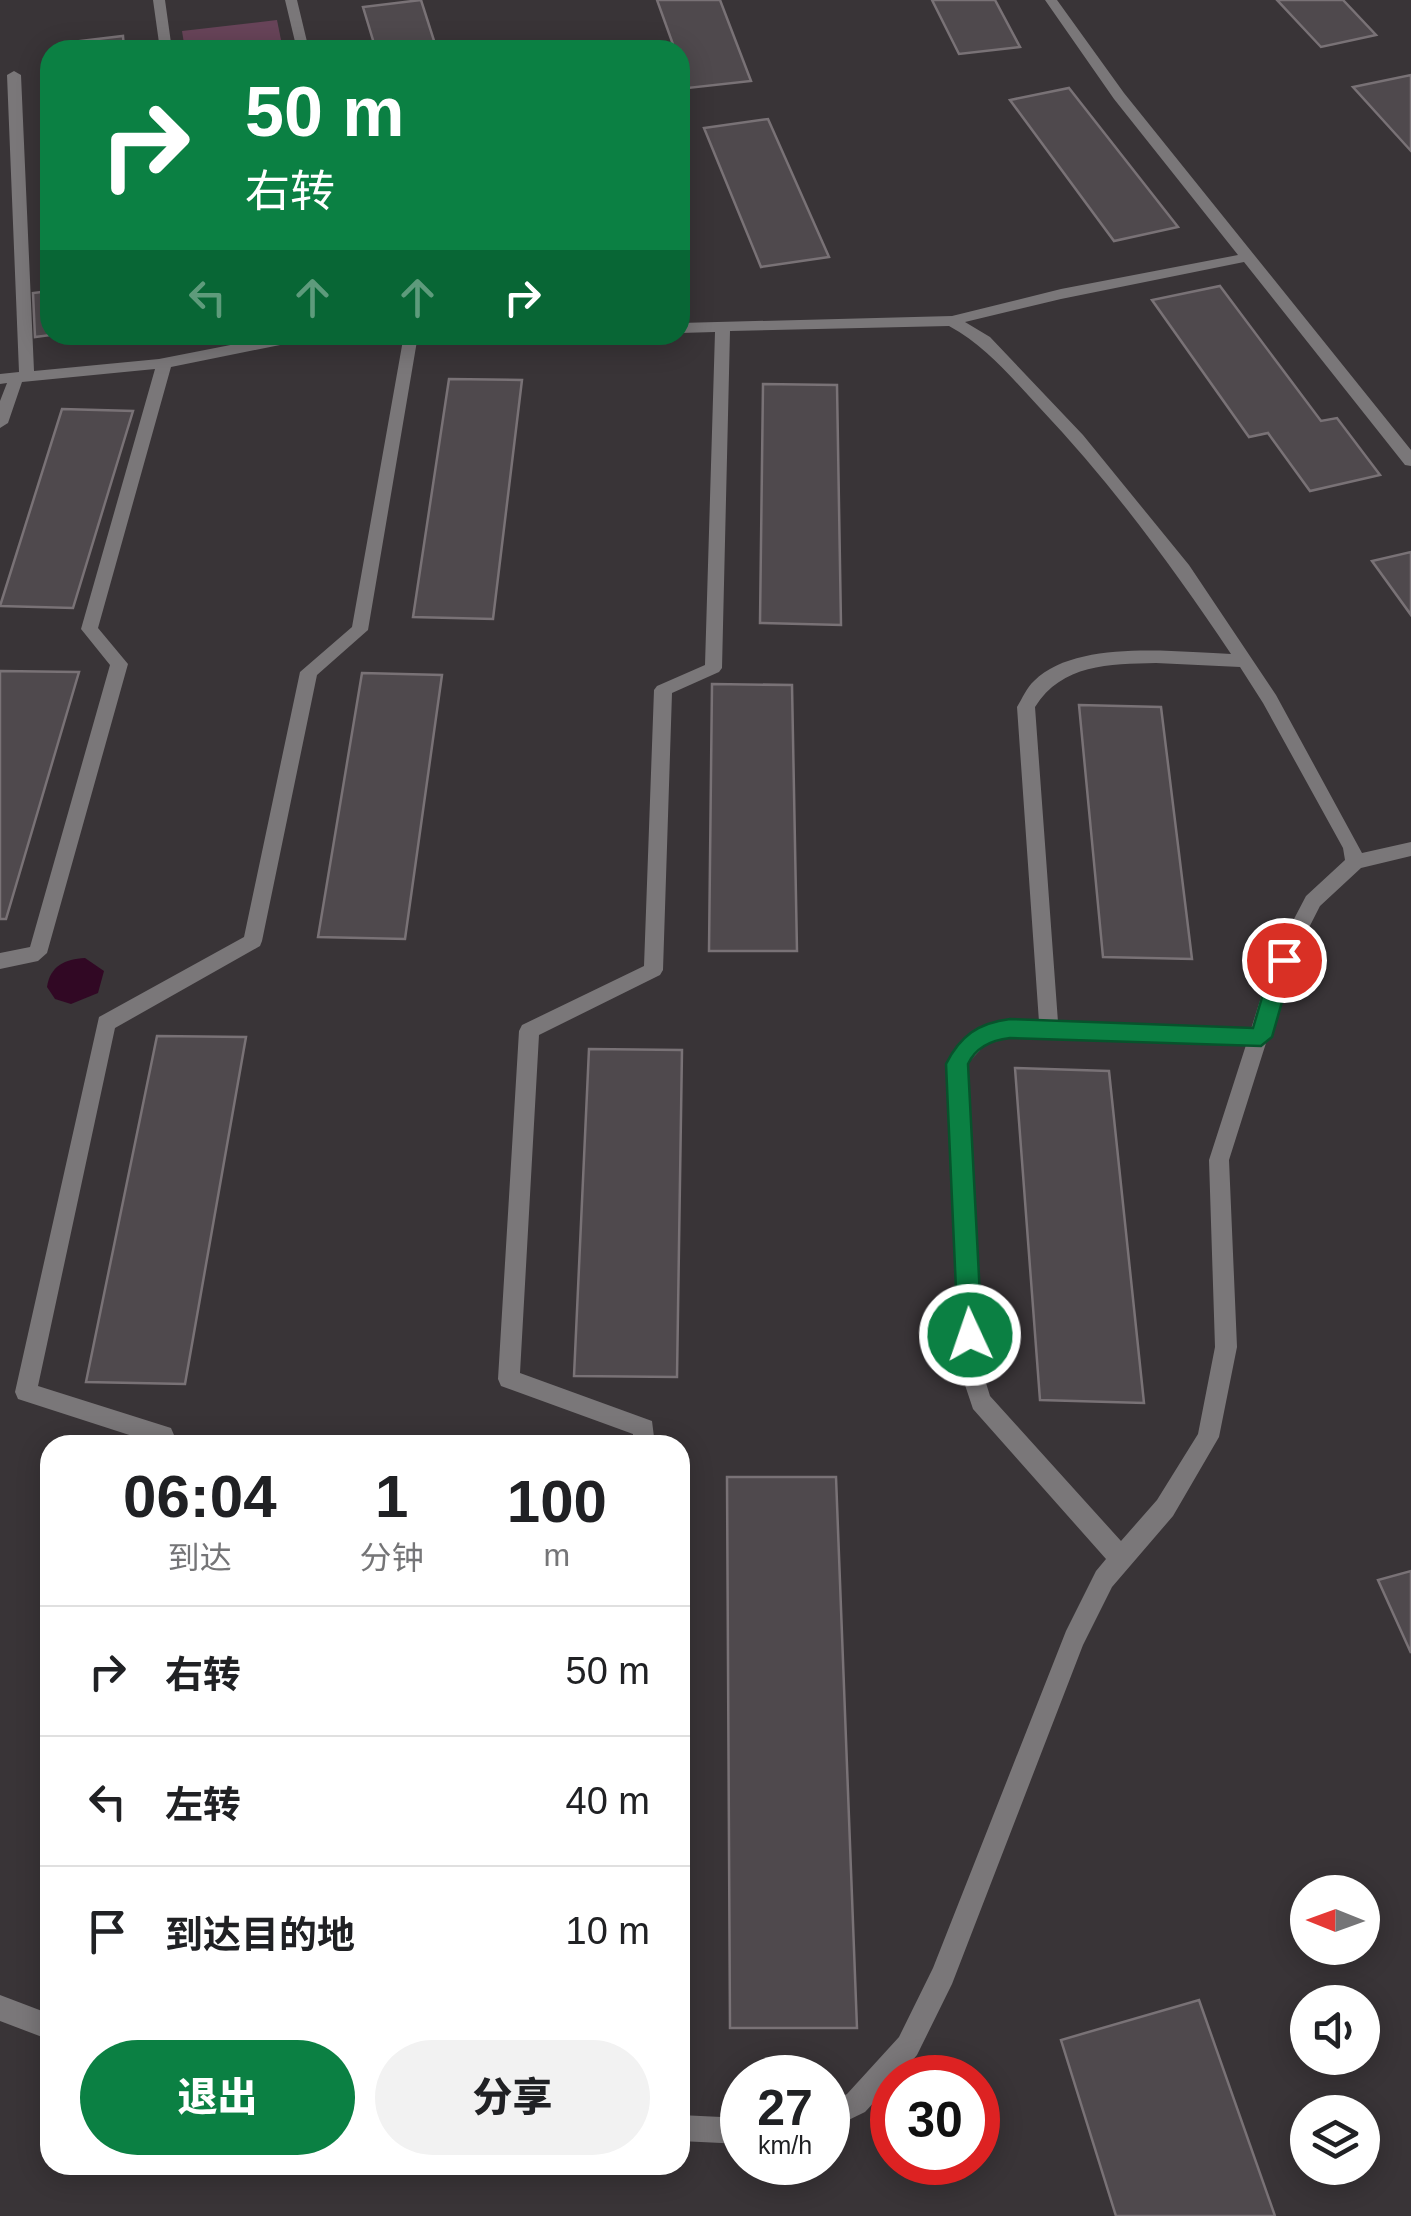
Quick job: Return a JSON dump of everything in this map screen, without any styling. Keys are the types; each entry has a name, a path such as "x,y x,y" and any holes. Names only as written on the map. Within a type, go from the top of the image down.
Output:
{"street":[{"path":"159,0 165,40"},
{"path":"292,0 300,40"},
{"path":"1050,0 1118,96 1411,461"},
{"path":"0,423 14,378 14,75"},
{"path":"690,328 952,321 1061,294 1249,257"},
{"path":"952,321 985,340 1078,440 1183,569 1245,660 1352,848 1355,862"},
{"path":"644,1435 644,1428 509,1379 529,1032 653,970 663,690 713,668 723,328"},
{"path":"239,348 242,345"},
{"path":"14,378 165,362 254,345"},
{"path":"162,1435 26,1392 106,1023 253,941 309,672 360,630 408,345"},
{"path":"0,961 38,954 119,664 89,628 165,362"},
{"path":"1049,1030 1026,707 1031,693 1059,672 1102,658 1245,660"},
{"path":"850,2107 908,2046 943,1975 1074,1639 1104,1580 1165,1508 1208,1437 1226,1347 1219,1160 1284,960 1313,900 1355,862 1411,848"},
{"path":"1122,1558 981,1402 972,1373 957,1064 966,1046 994,1030 1261,1037"},
{"path":"0,2008 40,2023"},
{"path":"690,2128 720,2129"}],"shaded area":[{"path":"277,20 281,40 183,40 182,31"},
{"path":"85,958 104,971 98,993 71,1004 55,999 47,987 51,974 65,962"}],"building":[{"path":"421,0 434,40 373,40 363,7"},
{"path":"657,0 720,0 751,81 690,88 690,40 671,40"},
{"path":"932,0 995,0 1020,47 959,54"},
{"path":"1277,0 1343,0 1376,35 1321,47"},
{"path":"123,36 123,40 89,40"},
{"path":"1411,75 1411,151 1353,87"},
{"path":"1069,88 1178,227 1114,241 1010,100"},
{"path":"768,119 829,257 761,267 704,128"},
{"path":"1220,286 1321,421 1337,418 1380,475 1310,491 1268,433 1249,437 1152,300"},
{"path":"40,292 40,336 35,337 33,293"},
{"path":"449,379 522,380 493,619 413,617"},
{"path":"763,384 837,385 841,625 760,623"},
{"path":"62,409 133,411 73,608 0,606"},
{"path":"1411,552 1411,615 1372,561"},
{"path":"0,671 79,672 6,919 0,919"},
{"path":"362,673 442,675 405,939 318,937"},
{"path":"712,684 792,685 797,951 709,951"},
{"path":"1079,705 1161,707 1192,959 1103,957"},
{"path":"157,1036 246,1037 185,1384 86,1382"},
{"path":"589,1049 682,1050 677,1377 574,1376"},
{"path":"1015,1068 1109,1071 1144,1403 1040,1400"},
{"path":"727,1477 836,1477 857,2028 730,2028"},
{"path":"1411,1571 1411,1653 1378,1580"},
{"path":"1199,2000 1275,2216 1116,2216 1061,2040"}],"route":[{"path":"970,1335 957,1064 966,1046 994,1030 1010,1028 1261,1037 1284,960"}]}
